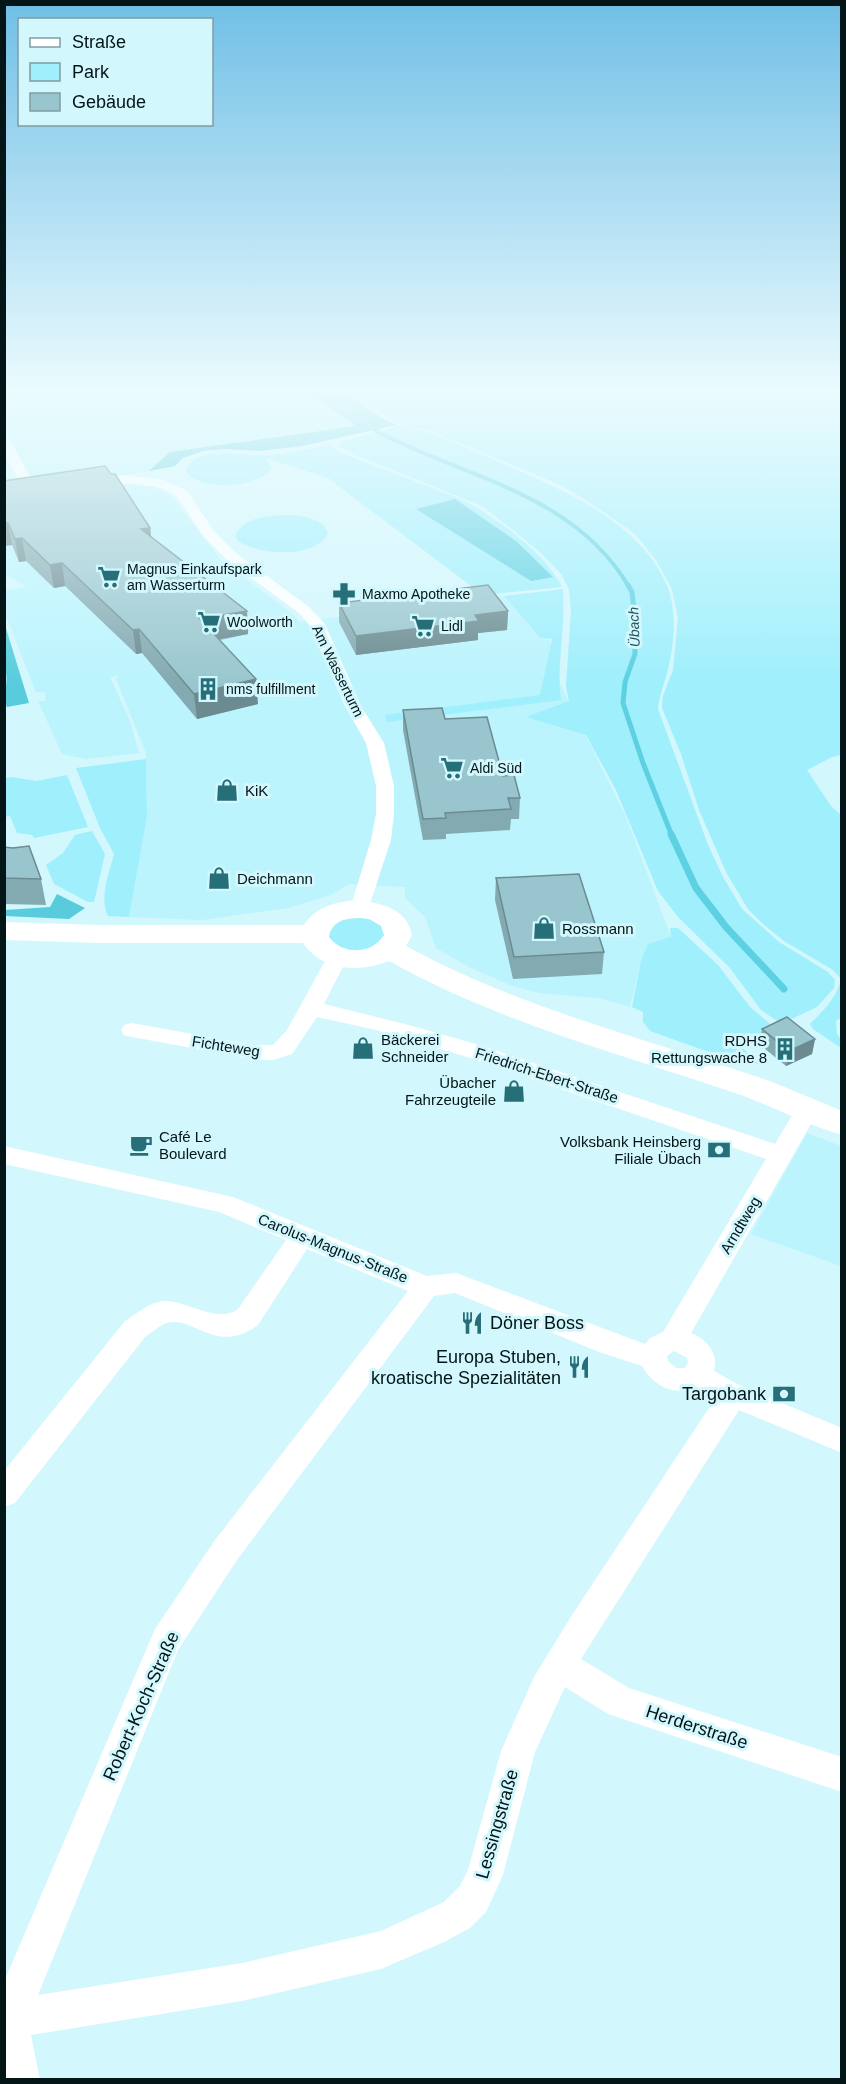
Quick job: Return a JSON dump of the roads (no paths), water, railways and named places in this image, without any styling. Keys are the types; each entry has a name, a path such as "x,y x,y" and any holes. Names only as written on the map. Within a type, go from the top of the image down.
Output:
{"main road":[{"path":"360,909 384,915 395,924 397,939 388,949 362,959 337,957 322,950 315,941 314,934 320,921 344,910 360,909"},
{"path":"4,931 314,934"},
{"path":"388,949 417,966 496,1002 751,1087 842,1124"}],"street":[{"path":"14,495 38,491 37,489"},
{"name":"Am Wasserturm","path":"175,489 182,494 209,534 232,557 304,610 317,624 353,706 375,743 385,786 385,814 381,840 360,909"},
{"name":"Fichteweg","path":"132,1030 272,1054 284,1050 296,1038 309,1008 337,957"},
{"name":"Friedrich-Ebert-Straße","path":"309,1008 487,1055 734,1137 781,1155"},
{"name":"Arndtweg","path":"663,1349 807,1110"},
{"name":"Carolus-Magnus-Straße","path":"4,1155 224,1204 426,1287 456,1282 609,1344 663,1349 657,1368 669,1377 682,1380 696,1375 733,1395 842,1441"},
{"path":"4,1494 135,1329 161,1312 178,1312 221,1326 236,1326 248,1317 303,1235"},
{"name":"Robert-Koch-Straße","path":"6,2020 166,1640 226,1550 426,1287"},
{"name":"Lessingstraße","path":"6,2020 242,1982 381,1950 431,1929 457,1915 473,1899 484,1875 518,1750 559,1664 733,1395"},
{"name":"Herderstraße","path":"559,1664 620,1702 842,1775"},
{"path":"6,2020 20,2079"}],"waterway":[{"name":"Übach","path":"511,489 554,512 582,532 607,557 629,587"},
{"name":"Übach","path":"628,585 632,592 634,611 635,654 625,682 623,703 643,763 672,836"},
{"name":"Übach","path":"671,834 696,888 726,927 784,989"}],"place":[{"name":"Magnus Einkaufspark am Wasserturm","path":"109,577"},
{"name":"Maxmo Apotheke","path":"344,594"},
{"name":"Woolworth","path":"209,622"},
{"name":"Lidl","path":"423,626"},
{"name":"nms fulfillment","path":"208,689"},
{"name":"Aldi Süd","path":"452,768"},
{"name":"KiK","path":"227,790"},
{"name":"Deichmann","path":"219,878"},
{"name":"Rossmann","path":"544,928"},
{"name":"Bäckerei Schneider","path":"363,1048"},
{"name":"RDHS Rettungswache 8","path":"785,1049"},
{"name":"Übacher Fahrzeugteile","path":"514,1091"},
{"name":"Café Le Boulevard","path":"141,1145"},
{"name":"Volksbank Heinsberg Filiale Übach","path":"719,1150"},
{"name":"Döner Boss","path":"472,1323"},
{"name":"Europa Stuben, kroatische Spezialitäten","path":"579,1367"},
{"name":"Targobank","path":"784,1394"}]}
